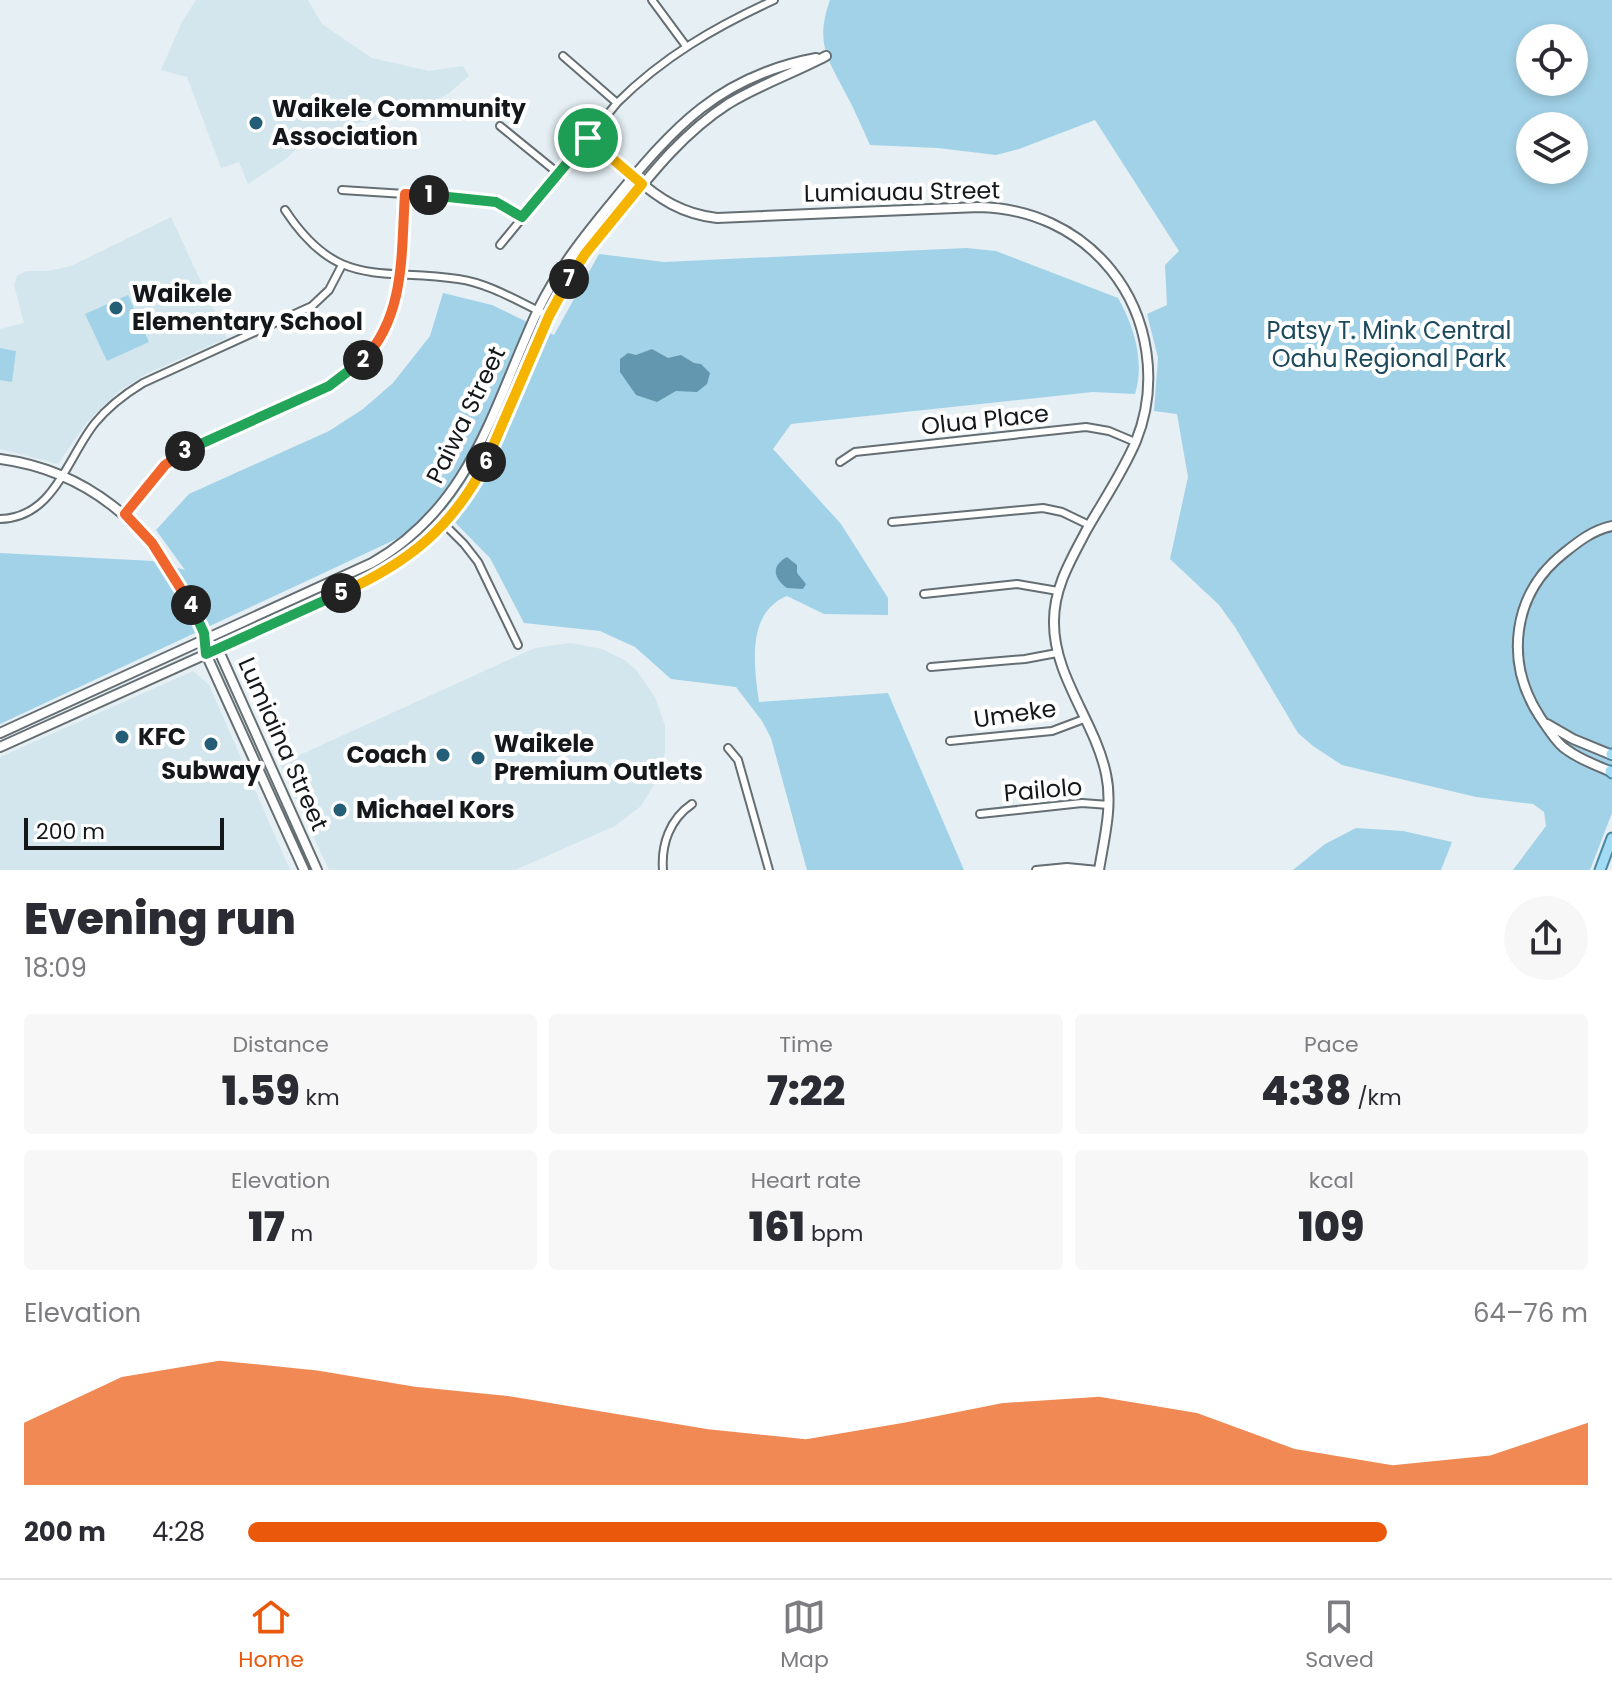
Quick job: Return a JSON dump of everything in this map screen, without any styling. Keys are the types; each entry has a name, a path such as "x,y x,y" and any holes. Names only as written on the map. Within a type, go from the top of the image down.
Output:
{"main road":[{"path":"1600,870 1612,838"}],"street":[{"path":"652,0 686,46"},
{"path":"500,245 617,103 655,69 686,46 774,0"},
{"path":"563,56 617,103"},
{"name":"Paiwa Street","path":"0,733 391,552 444,504 473,459 538,311 569,255 633,176 669,135 719,95 781,64 826,56 749,92 713,114 669,153 642,184 579,263 549,316 490,454 468,494 444,524 412,554 381,574 0,747"},
{"path":"500,126 559,174"},
{"name":"Lumiauau Street","path":"588,138 669,204 682,211 717,218 979,207 1014,210 1057,226 1080,239 1104,261 1124,288 1140,321 1146,345 1149,377 1145,410 1135,442 1067,565 1058,591 1054,619 1057,653 1106,773 1109,805 1099,870"},
{"path":"342,190 483,199 505,205 522,217"},
{"path":"125,514 165,465 182,452 320,390 356,367 376,345 395,305 405,194"},
{"path":"285,210 320,253 342,265 363,272 459,279 549,316"},
{"path":"0,519 19,516 38,506 50,494 96,421 123,396 143,383 312,306 329,290 342,265"},
{"name":"Olua Place","path":"840,462 855,452 1086,427 1109,431 1135,442"},
{"name":"Lumiaina Street","path":"0,459 62,475 100,496 125,514 144,534 173,573 206,640 206,654 304,870"},
{"path":"444,504 444,524 478,562 518,645"},
{"path":"892,522 1034,507 1062,512 1089,525"},
{"path":"425,524 444,524"},
{"path":"1611,772 1566,749 1543,721 1534,707 1521,672 1517,639 1530,592 1550,564 1587,536 1612,526"},
{"path":"924,594 1017,584 1058,591"},
{"name":"Lumiaina Street","path":"206,640 218,649 317,870"},
{"path":"931,667 1057,653"},
{"name":"Umeke","path":"950,741 1036,734 1084,719"},
{"path":"1543,721 1560,733 1612,754"},
{"path":"728,748 738,760 769,870"},
{"name":"Pailolo","path":"980,814 1082,803 1109,805"},
{"path":"663,870 666,838 682,811 692,804"},
{"path":"1036,870 1067,867 1099,870"}],"shaded area":[{"path":"196,0 308,0 322,24 372,58 429,71 463,66 469,76 448,94 411,112 358,123 299,146 286,159 248,184 239,162 221,168 187,77 161,70 182,22"},
{"name":"Waikele Elementary School","path":"171,217 227,338 146,374 118,392 87,422 58,464 0,449 0,329 24,323 14,285 17,276 26,271 48,271 71,266"},
{"path":"652,349 668,358 681,355 701,364 710,373 707,384 697,392 676,391 657,402 636,395 620,372 620,359 628,353 636,355"},
{"path":"787,557 797,565 797,573 806,584 803,589 787,588 776,575 776,567"},
{"name":"Waikele Premium Outlets","path":"570,643 602,649 626,661 655,697 665,726 665,752 658,778 641,806 615,826 515,870 329,870 280,764 535,648"},
{"path":"193,671 209,685 290,870 0,870 0,757"}],"green space":[{"name":"Patsy T. Mink Central Oahu Regional Park","path":"830,0 1612,0 1612,813 1590,870 1513,870 1546,826 1544,812 1533,804 1476,797 1342,765 1313,746 1298,733 1219,605 1170,559 1188,477 1177,414 1154,411 1158,358 1147,314 1167,305 1165,265 1179,251 1095,120 996,155 870,145 829,60 823,39"},
{"path":"966,248 996,251 1118,298 1136,344 1139,369 1135,394 1093,392 791,424 773,449 841,524 888,598 888,615 824,614 787,596 774,604 765,615 759,627 755,657 759,702 888,693 964,870 807,870 771,738 736,687 671,679 635,647 600,631 524,623 490,558 436,503 405,535 0,724 0,553 153,561 185,570 156,530 189,494 329,431 363,409 393,383 430,336 443,293 492,305 554,335 599,254 664,262"},
{"path":"128,295 149,342 107,361 85,314"},
{"path":"0,348 16,351 12,382 0,380"},
{"path":"1356,828 1403,831 1452,842 1441,870 1293,870 1325,844"}],"place":[{"name":"Waikele Community Association","path":"256,123"},
{"name":"Waikele Elementary School","path":"116,308"},
{"name":"KFC","path":"122,737"},
{"name":"Subway","path":"211,744"},
{"name":"Coach","path":"443,755"},
{"name":"Waikele Premium Outlets","path":"478,758"},
{"name":"Michael Kors","path":"340,810"}],"route":[{"path":"588,138 642,184 572,272 490,454 468,494 430,539 395,566 206,654 204,633 184,592 152,543 125,514 165,465 182,452 329,386 367,356 383,333 395,305 405,194 483,199 505,205 522,217 588,138"}]}
